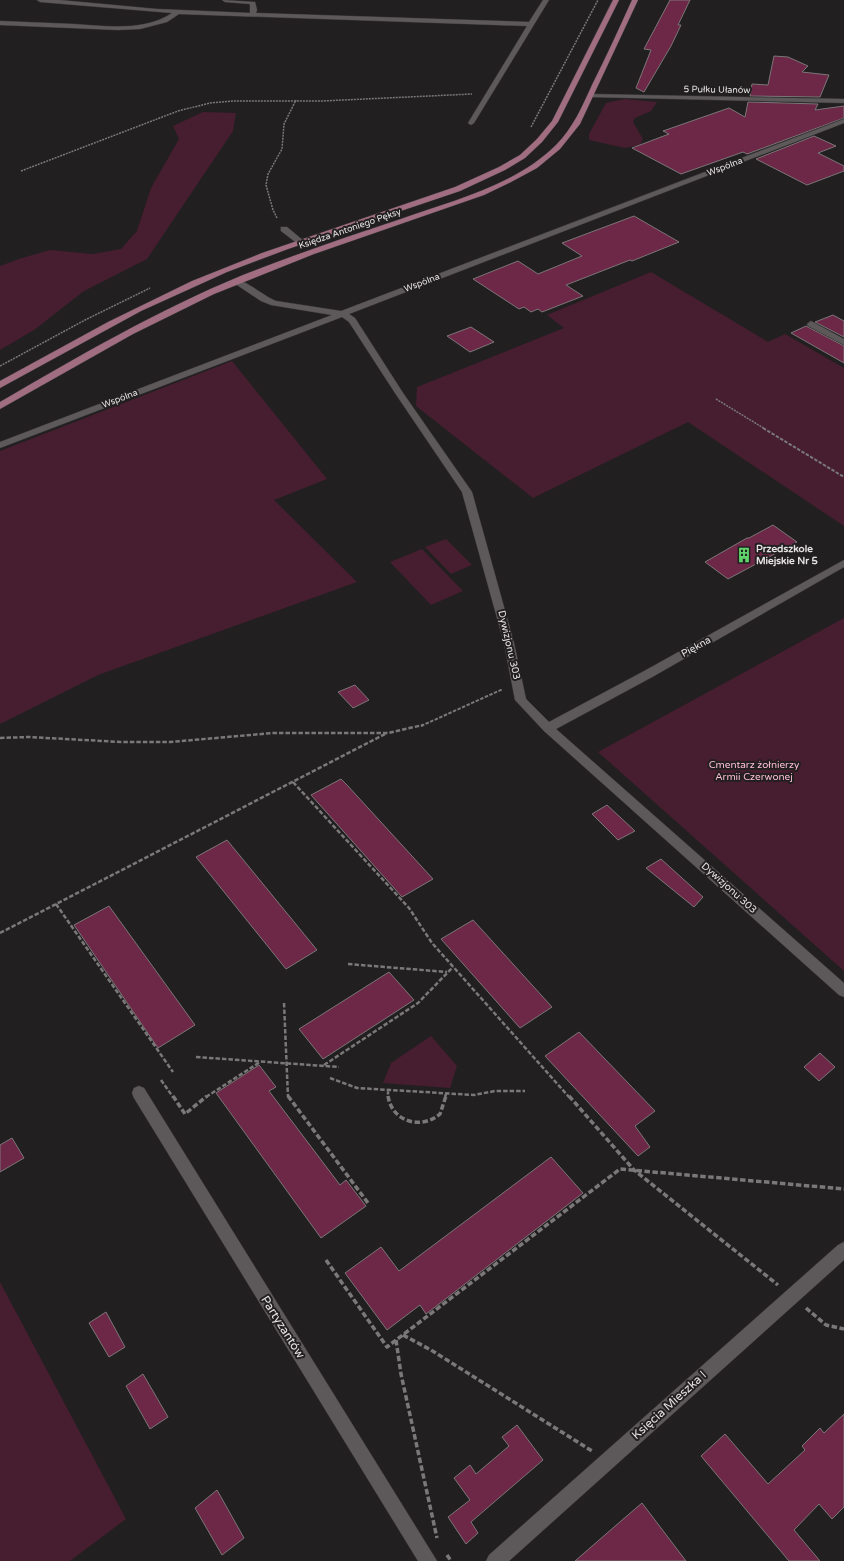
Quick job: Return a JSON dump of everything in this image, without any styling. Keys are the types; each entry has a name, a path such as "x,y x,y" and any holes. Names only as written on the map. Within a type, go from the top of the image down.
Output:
{"main road":[{"name":"Księdza Antoniego Pęksy","path":"0,385 130,313 167,295 225,270 301,242 466,185 495,172 522,156 542,139 555,122 616,0"},
{"name":"Księdza Antoniego Pęksy","path":"0,406 137,328 186,304 280,264 468,198 511,180 544,160 563,143 577,124 635,0"}],"street":[{"path":"40,0 178,12 530,24"},
{"path":"225,0 254,2 254,10 252,15"},
{"path":"471,123 546,0"},
{"path":"0,23 135,27 158,23 178,12"},
{"name":"5 Pułku Ułanów","path":"591,96 844,102"},
{"name":"Wspólna","path":"0,445 844,121"},
{"path":"284,229 301,242"},
{"path":"237,281 264,299 274,303 343,314"},
{"name":"Dywizjonu 303","path":"343,314 352,320 399,393 467,492 507,635 521,700 548,728 844,991"},
{"path":"811,324 844,342"},
{"name":"Piękna","path":"548,728 657,669 844,563"},
{"name":"Partyzantów","path":"139,1093 428,1561"},
{"name":"Księcia Mieszka I","path":"495,1561 844,1250"}],"path":[{"path":"530,128 598,0"},
{"path":"21,171 178,111 196,106 233,101 322,101 398,96 488,94"},
{"path":"284,229 273,210 266,185 268,174 282,149 284,124 296,100"},
{"path":"0,366 85,320 154,286"},
{"path":"716,399 844,477"},
{"path":"0,738 29,737 121,742 170,742 273,733 388,733 419,727 518,683"},
{"path":"0,933 388,733"},
{"path":"292,782 409,908 432,943 634,1170 792,1296 826,1325 844,1328"},
{"path":"56,904 173,1072"},
{"path":"348,964 448,972"},
{"path":"324,1065 418,1003 453,967"},
{"path":"284,1003 288,1097 368,1203"},
{"path":"196,1057 339,1067"},
{"path":"161,1080 185,1114 214,1091 261,1061"},
{"path":"330,1078 357,1088 446,1094 474,1095 495,1091 525,1091"},
{"path":"388,1090 389,1104 392,1111 399,1118 410,1122 420,1122 431,1119 440,1114 446,1094"},
{"path":"326,1260 387,1347 620,1170 844,1189"},
{"path":"403,1335 431,1350 607,1460"},
{"path":"396,1340 400,1374 436,1538 440,1543"},
{"path":"444,1549 451,1561"}],"green space":[{"path":"624,99 657,102 651,111 635,118 633,122 643,139 640,145 625,148 589,140 589,134 606,103"},
{"path":"203,112 236,113 233,131 147,259 84,291 34,330 0,350 0,266 50,250 93,254 121,249 137,231 151,188 179,139 173,126"},
{"path":"651,272 768,342 785,334 844,368 844,526 688,422 533,498 416,406 417,387 564,328 547,315"},
{"path":"232,361 327,479 274,500 357,582 98,675 0,724 0,451"},
{"path":"446,539 472,565 451,574 425,547"},
{"path":"422,549 463,591 431,605 390,562"},
{"name":"Cmentarz żołnierzy Armii Czerwonej","path":"844,618 844,971 598,752"},
{"path":"431,1036 457,1066 450,1088 383,1083 391,1063"},
{"path":"0,1282 126,1519 70,1561 0,1561"}],"building":[{"path":"670,0 690,0 678,25 681,25 671,46 644,92 636,88 651,50 644,49"},
{"path":"774,56 788,57 808,66 802,72 829,75 820,97 750,96 752,84 768,85"},
{"path":"748,102 818,104 815,110 844,106 844,118 747,154 743,152 681,174 632,148 669,134 663,131 729,108 745,117"},
{"path":"814,136 836,146 818,153 844,166 844,171 807,185 756,159"},
{"path":"634,216 679,242 566,285 583,296 542,312 538,309 531,312 524,307 519,309 473,279 518,261 538,274 582,256 562,243"},
{"path":"833,315 844,321 844,337 815,322"},
{"path":"806,326 844,346 844,363 791,333"},
{"path":"471,327 494,342 470,352 447,336"},
{"name":"Przedszkole Miejskie Nr 5","path":"773,525 797,542 728,579 705,562 747,538"},
{"path":"355,685 369,700 353,708 338,692"},
{"path":"341,779 433,879 402,897 311,795"},
{"path":"607,805 635,831 618,840 592,814"},
{"path":"227,840 317,950 286,969 196,857"},
{"path":"661,859 703,897 694,907 646,868"},
{"path":"109,906 195,1025 158,1048 74,925"},
{"path":"473,920 552,1007 520,1028 441,939"},
{"path":"389,972 414,1000 323,1059 299,1029"},
{"path":"579,1032 655,1111 635,1126 650,1147 638,1156 545,1056"},
{"path":"820,1053 835,1067 819,1081 804,1067"},
{"path":"259,1065 276,1087 269,1091 340,1185 346,1180 366,1206 321,1238 216,1093"},
{"path":"12,1138 24,1158 0,1172 0,1145"},
{"path":"551,1157 583,1193 426,1314 420,1305 387,1330 345,1273 381,1247 399,1271"},
{"path":"106,1312 125,1347 109,1357 89,1323"},
{"path":"143,1374 168,1417 150,1429 126,1386"},
{"path":"844,1414 844,1507 832,1519 819,1504 794,1530 820,1561 789,1561 701,1456 725,1434 768,1484 805,1450 802,1446 820,1428 824,1433"},
{"path":"517,1425 543,1460 471,1522 478,1533 466,1544 448,1517 470,1500 454,1478 470,1465 476,1474 509,1446 502,1437"},
{"path":"217,1490 244,1538 222,1555 195,1508"},
{"path":"642,1503 686,1561 575,1561 621,1521"}],"place":[{"name":"Przedszkole Miejskie Nr 5","path":"744,555"}]}
